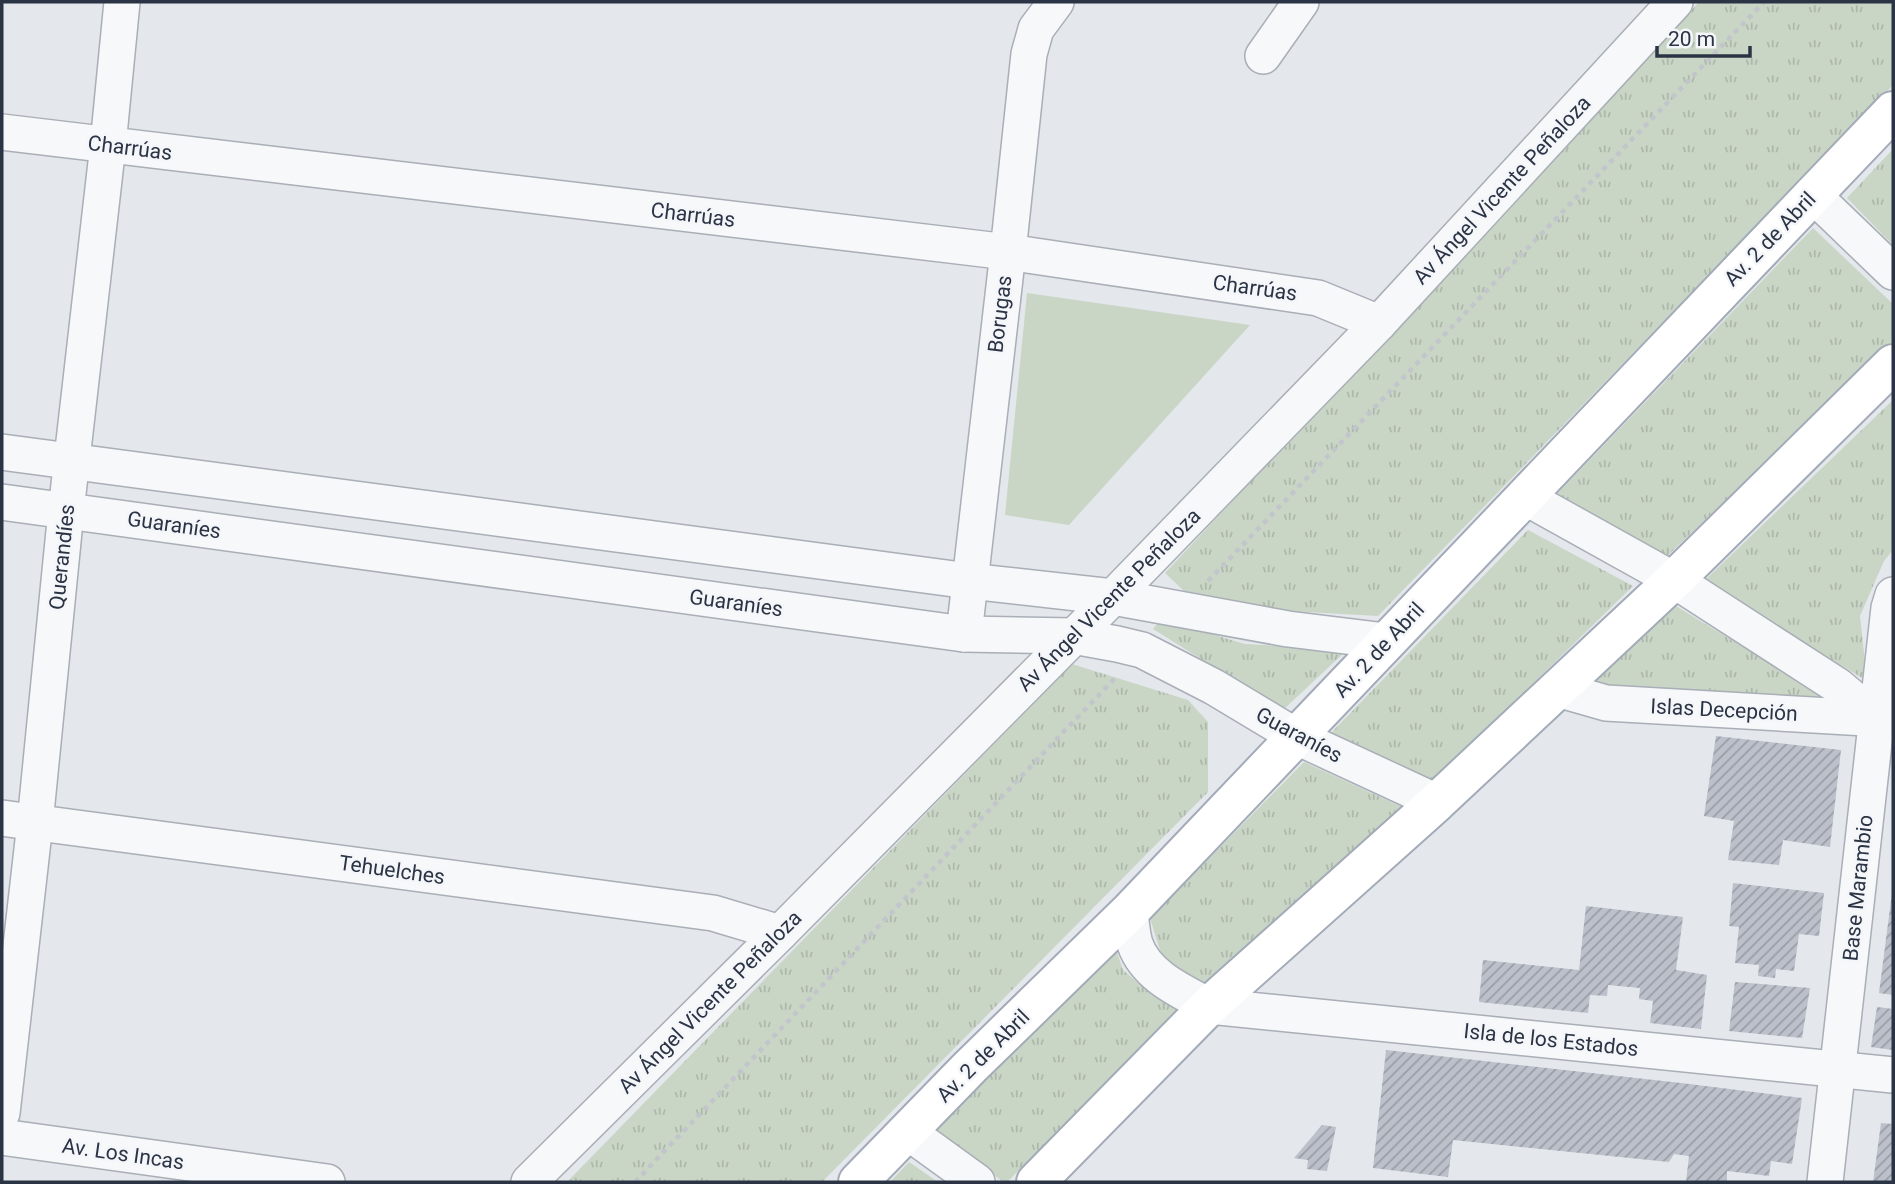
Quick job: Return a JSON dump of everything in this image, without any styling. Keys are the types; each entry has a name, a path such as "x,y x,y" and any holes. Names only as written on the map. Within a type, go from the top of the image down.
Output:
{"main road":[{"name":"Av. 2 de Abril","path":"858,1182 970,1067 1130,911 1893,111"},
{"path":"1036,1182 1209,1006 1437,802 1557,690 1674,580 1893,364"}],"street":[{"name":"Querandíes","path":"2,1113 18,820 66,511 122,2"},
{"name":"Borugas","path":"964,634 1029,54 1036,29 1056,2"},
{"path":"1263,56 1301,2"},
{"name":"Av Ángel Vicente Peñaloza","path":"529,1182 1113,597 1379,323 1675,2"},
{"name":"Charrúas","path":"2,132 1008,252 1318,298 1379,323"},
{"path":"1812,194 1893,272"},
{"path":"2,452 969,581 1113,597 1288,629 1386,641"},
{"path":"1525,497 1674,580 1885,719"},
{"name":"Guaraníes","path":"2,502 964,634 1073,636 1142,650 1202,681 1297,737 1437,802"},
{"name":"Base Marambio","path":"1825,1182 1885,719 1889,608 1893,595"},
{"name":"Islas Decepción","path":"1557,690 1606,703 1885,719"},
{"name":"Tehuelches","path":"18,820 712,913 780,933"},
{"path":"1130,911 1135,943 1144,962 1169,984 1209,1006"},
{"name":"Isla de los Estados","path":"1209,1006 1893,1075"},
{"path":"908,1132 977,1182"},
{"name":"Av. Los Incas","path":"2,1137 327,1182"}],"green space":[{"path":"1699,2 1893,2 1893,85 1378,616 1287,611 1184,591 1165,573"},
{"path":"1893,149 1893,245 1847,198"},
{"path":"1813,228 1893,304 1893,341 1664,559 1555,496"},
{"path":"1027,293 1250,325 1069,525 1005,515"},
{"path":"1893,400 1893,550 1884,561 1860,616 1867,681 1704,581"},
{"path":"1528,530 1633,586 1430,784 1329,735"},
{"path":"1676,606 1836,704 1591,684"},
{"path":"1161,619 1245,644 1347,650 1283,710 1153,629"},
{"path":"1072,664 1188,700 1208,722 1208,792 822,1182 567,1182"},
{"path":"1304,762 1402,807 1205,992 1163,960 1150,918"},
{"path":"1115,946 1123,970 1152,995 1183,1009 1007,1182 933,1134"},
{"path":"909,1162 938,1182 890,1182"}],"building":[{"path":"1716,736 1841,750 1830,847 1783,840 1779,865 1728,860 1734,821 1704,816"},
{"path":"1733,883 1824,893 1819,936 1799,934 1794,971 1776,969 1775,978 1758,976 1759,965 1735,963 1739,927 1729,926"},
{"path":"1893,893 1893,995 1879,993"},
{"path":"1586,906 1683,917 1676,970 1707,975 1701,1029 1650,1023 1653,1001 1639,999 1640,988 1608,985 1607,996 1590,995 1588,1013 1479,1002 1483,960 1579,970"},
{"path":"1735,982 1810,988 1802,1038 1729,1031"},
{"path":"1877,1007 1893,1009 1893,1050 1871,1047"},
{"path":"1386,1050 1802,1098 1792,1164 1771,1161 1769,1176 1727,1171 1727,1182 1686,1182 1689,1156 1674,1154 1669,1162 1453,1140 1448,1177 1373,1168"},
{"path":"1881,1123 1893,1124 1893,1182 1873,1182"},
{"path":"1322,1125 1336,1127 1327,1171 1307,1169 1308,1160 1294,1158"}]}
